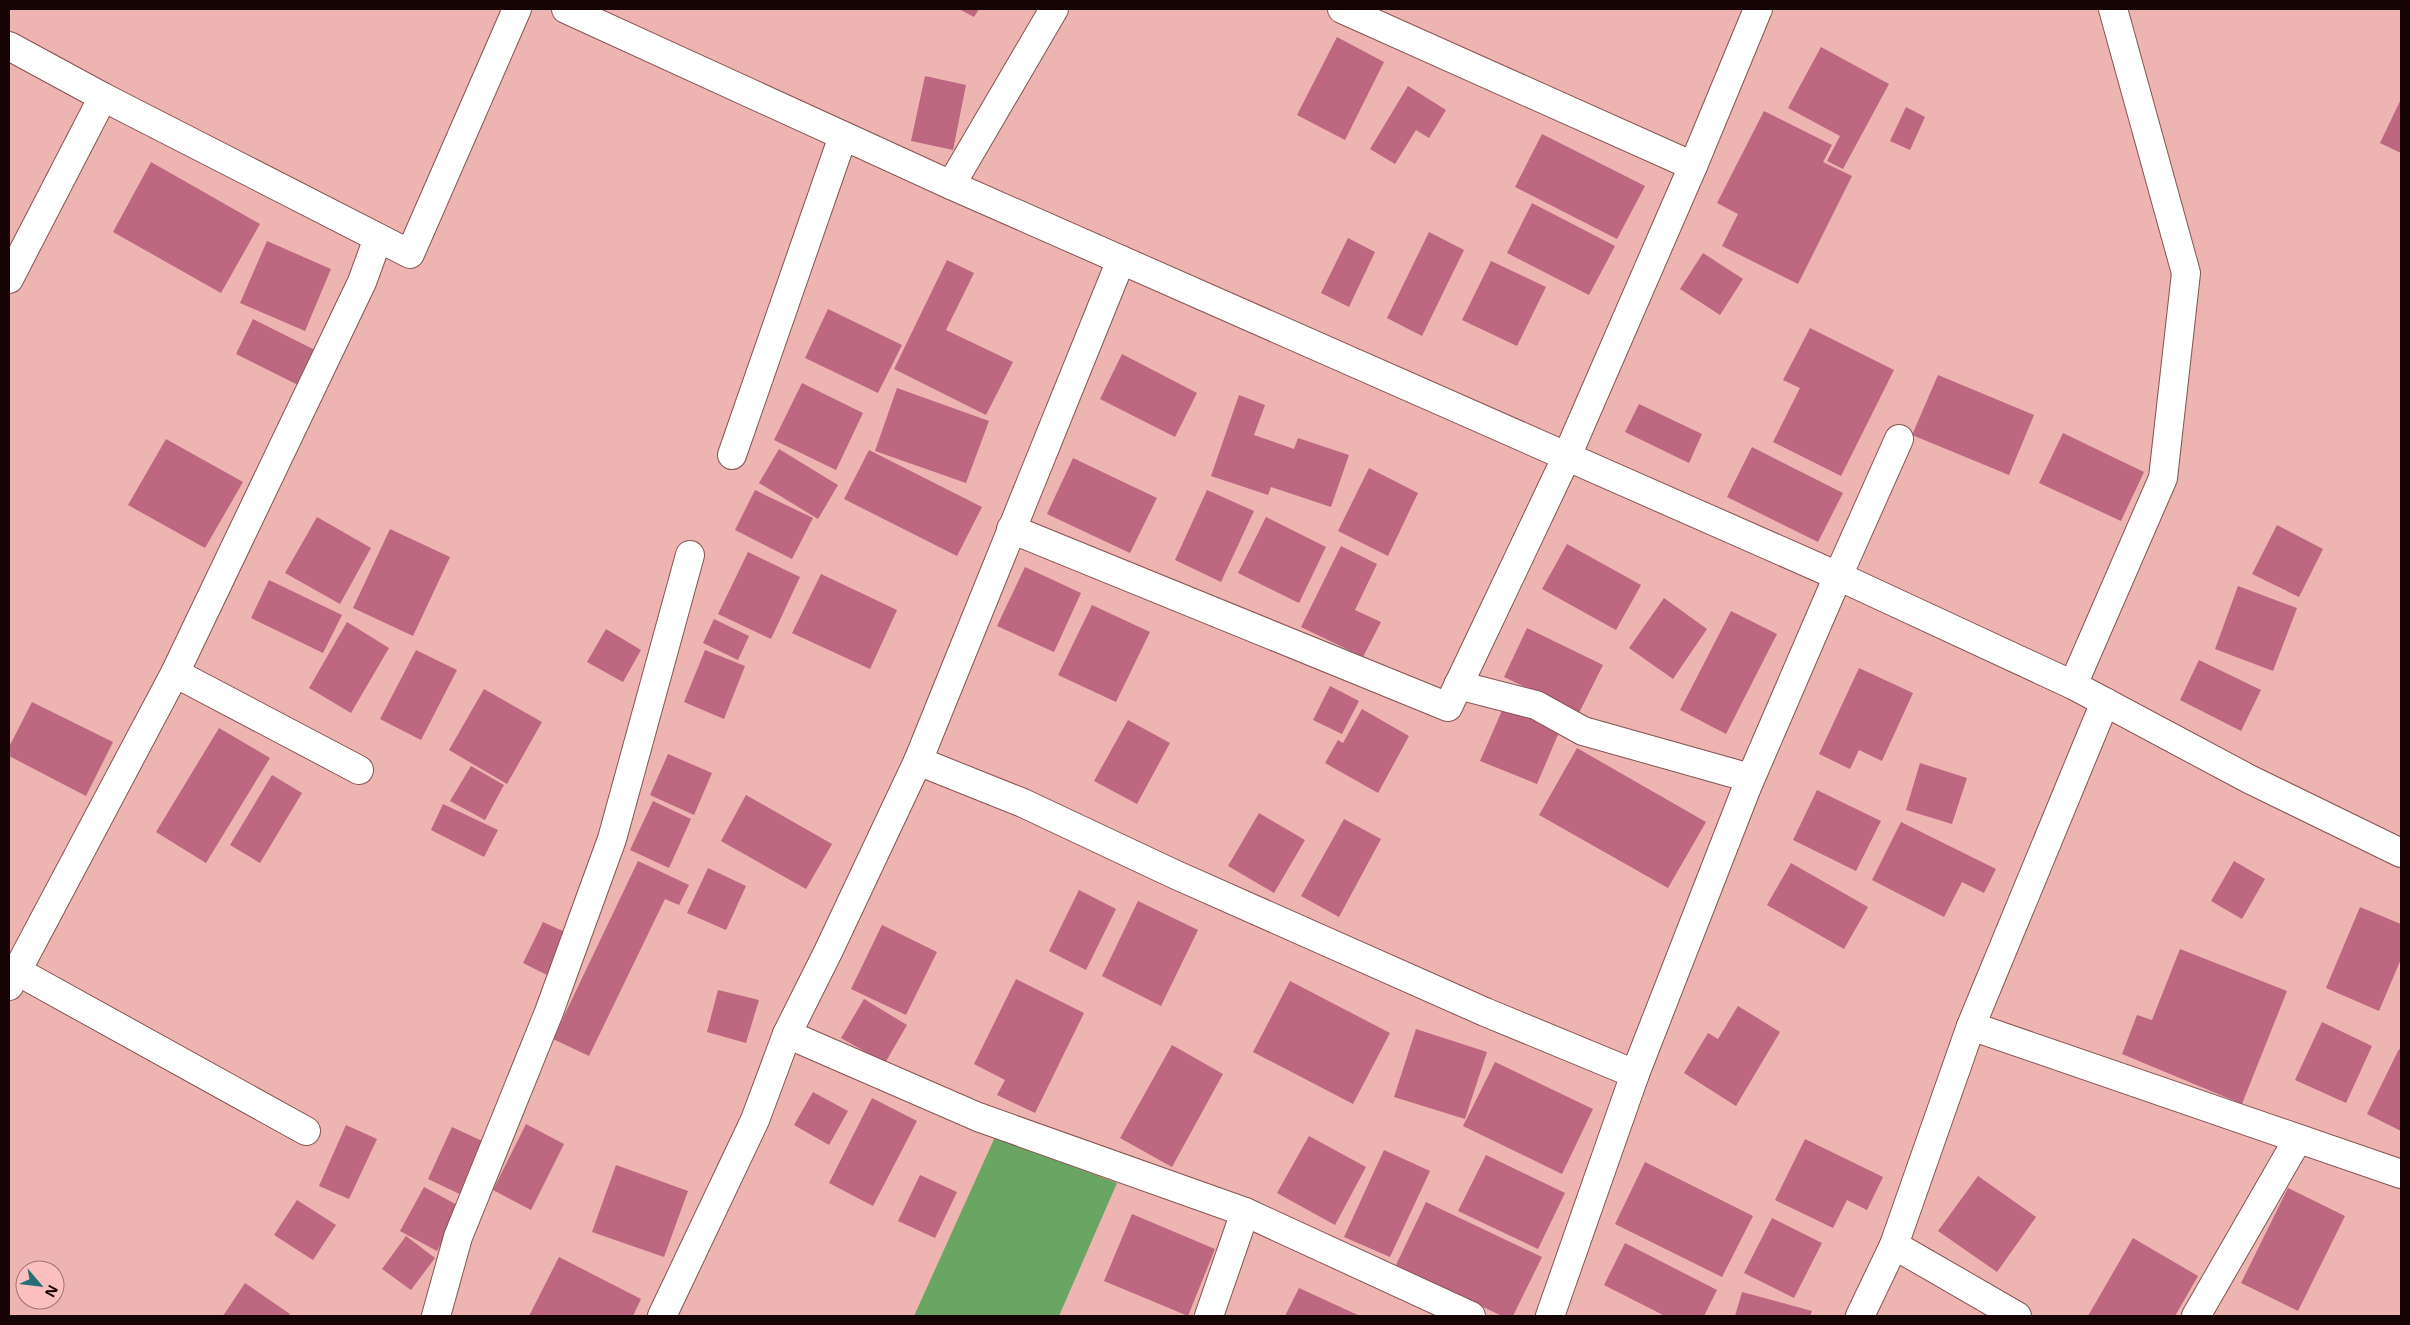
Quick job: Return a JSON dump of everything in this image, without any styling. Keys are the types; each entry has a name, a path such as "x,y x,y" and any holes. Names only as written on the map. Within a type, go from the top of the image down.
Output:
{"street":[{"path":"9,46 410,254 517,9"},
{"path":"566,9 950,186 1838,576 2073,684 2249,779 2401,853"},
{"path":"950,186 1054,9"},
{"path":"1342,9 1693,166"},
{"path":"1011,529 1448,707 1567,456 1693,166 1758,9"},
{"path":"2073,684 2163,478 2186,273 2113,9"},
{"path":"9,279 103,96"},
{"path":"732,455 843,136"},
{"path":"306,1132 13,978 175,673 362,282 378,238"},
{"path":"662,1316 755,1120 787,1034 918,761 1121,260"},
{"path":"1550,1316 1636,1074 1750,778 1899,439"},
{"path":"436,1316 458,1237 550,1012 612,839 690,555"},
{"path":"175,673 358,770"},
{"path":"1458,685 1536,705 1583,731 1750,778"},
{"path":"1860,1316 1894,1245 1971,1026 2105,702"},
{"path":"918,761 1023,803 1174,874 1484,1012 1636,1074"},
{"path":"1971,1026 2401,1174"},
{"path":"787,1034 978,1117 1245,1212 1471,1316"},
{"path":"2196,1316 2298,1139"},
{"path":"1209,1316 1245,1212"},
{"path":"1894,1245 2017,1316"}],"green space":[{"path":"995,1137 1117,1183 1059,1316 914,1316"}],"building":[{"path":"959,9 979,9 974,17"},
{"path":"1337,37 1384,62 1345,140 1297,115"},
{"path":"1821,47 1889,84 1843,169 1827,161 1840,136 1788,108"},
{"path":"925,76 966,85 953,150 911,141"},
{"path":"1408,86 1446,110 1429,138 1416,130 1395,164 1370,149"},
{"path":"2401,99 2401,153 2380,143"},
{"path":"1906,107 1925,117 1910,150 1890,141"},
{"path":"1764,111 1832,145 1823,162 1852,176 1798,284 1722,246 1738,214 1717,203"},
{"path":"1542,134 1645,186 1617,239 1515,187"},
{"path":"151,162 260,224 221,293 113,232"},
{"path":"1532,203 1615,246 1589,295 1507,253"},
{"path":"1429,232 1464,250 1422,336 1387,318"},
{"path":"1348,238 1375,252 1349,307 1321,293"},
{"path":"267,241 331,269 305,331 240,303"},
{"path":"1703,253 1743,279 1720,315 1680,289"},
{"path":"947,260 974,273 946,330 1013,362 986,415 894,369"},
{"path":"1491,261 1546,287 1517,346 1462,320"},
{"path":"828,309 902,345 878,393 805,358"},
{"path":"253,319 323,354 306,389 236,354"},
{"path":"1810,328 1894,370 1841,476 1773,442 1800,388 1783,380"},
{"path":"1122,354 1197,393 1175,437 1100,399"},
{"path":"1938,375 2034,415 2009,475 1912,435"},
{"path":"802,383 863,413 836,470 774,440"},
{"path":"897,388 989,421 966,483 875,451"},
{"path":"1239,395 1265,405 1254,435 1294,449 1298,438 1349,455 1331,507 1271,487 1268,495 1211,476"},
{"path":"1639,404 1702,434 1689,463 1625,432"},
{"path":"2063,433 2144,472 2121,521 2039,483"},
{"path":"166,439 243,482 205,548 128,505"},
{"path":"1752,447 1843,493 1818,542 1727,497"},
{"path":"779,449 838,485 818,519 759,483"},
{"path":"869,450 982,507 957,556 844,499"},
{"path":"1073,458 1157,498 1130,553 1047,514"},
{"path":"1369,468 1418,493 1388,556 1338,531"},
{"path":"755,490 813,518 792,559 735,530"},
{"path":"1207,490 1254,511 1221,582 1175,560"},
{"path":"317,517 371,548 340,604 285,573"},
{"path":"1266,517 1326,547 1299,603 1238,573"},
{"path":"2277,525 2323,549 2299,597 2252,574"},
{"path":"390,529 450,557 413,636 353,608"},
{"path":"1567,544 1641,585 1616,630 1542,589"},
{"path":"1341,546 1377,564 1355,610 1381,622 1363,657 1301,627"},
{"path":"748,552 800,577 771,639 718,614"},
{"path":"1025,567 1081,593 1054,652 997,626"},
{"path":"821,574 897,610 870,669 792,633"},
{"path":"269,580 342,615 323,653 251,618"},
{"path":"2238,586 2297,608 2273,671 2215,649"},
{"path":"1664,598 1707,629 1673,679 1629,648"},
{"path":"1092,605 1150,632 1116,702 1058,675"},
{"path":"1731,611 1777,634 1726,734 1680,710"},
{"path":"714,619 749,636 738,660 703,643"},
{"path":"347,622 389,648 351,713 309,688"},
{"path":"1527,628 1603,665 1579,713 1504,677"},
{"path":"606,629 641,650 623,682 587,662"},
{"path":"416,650 457,670 421,740 380,719"},
{"path":"705,650 745,666 724,719 684,702"},
{"path":"2199,660 2261,690 2241,731 2180,700"},
{"path":"1859,668 1913,693 1882,761 1859,750 1850,769 1819,754"},
{"path":"1330,686 1359,701 1342,734 1313,720"},
{"path":"484,689 542,722 507,784 449,750"},
{"path":"32,702 113,742 86,796 9,756 9,747"},
{"path":"1504,706 1560,730 1537,784 1480,761"},
{"path":"1362,709 1409,736 1378,793 1325,763 1338,740 1343,743"},
{"path":"1128,720 1170,743 1137,804 1094,781"},
{"path":"219,728 270,758 206,863 156,832"},
{"path":"1577,748 1706,822 1668,888 1539,815"},
{"path":"668,754 712,773 694,815 650,795"},
{"path":"1920,763 1967,778 1952,824 1906,810"},
{"path":"471,766 504,785 485,820 450,801"},
{"path":"272,775 302,793 260,863 230,845"},
{"path":"1817,790 1881,821 1856,871 1793,840"},
{"path":"746,795 832,844 806,889 721,841"},
{"path":"653,801 691,819 669,868 630,850"},
{"path":"443,804 498,830 484,857 431,830"},
{"path":"1259,813 1305,840 1274,893 1228,866"},
{"path":"1344,819 1381,839 1339,917 1301,896"},
{"path":"1901,822 1996,869 1984,893 1962,882 1944,917 1872,880"},
{"path":"638,861 689,885 679,905 665,899 589,1056 553,1039"},
{"path":"2234,861 2265,879 2242,919 2211,901"},
{"path":"1791,863 1868,907 1844,949 1767,905"},
{"path":"708,868 746,886 726,930 687,913"},
{"path":"1079,890 1116,909 1086,970 1049,951"},
{"path":"1138,901 1198,930 1161,1006 1102,976"},
{"path":"2360,907 2401,924 2401,959 2379,1011 2326,988"},
{"path":"543,922 567,933 547,975 523,963"},
{"path":"882,925 937,952 906,1015 851,989"},
{"path":"2180,949 2287,991 2242,1104 2122,1054 2137,1015 2152,1020"},
{"path":"1016,979 1084,1013 1035,1113 997,1095 1005,1080 974,1064"},
{"path":"1290,981 1390,1033 1353,1104 1253,1052"},
{"path":"718,990 759,1000 746,1043 707,1032"},
{"path":"864,999 907,1025 885,1063 841,1038"},
{"path":"1738,1006 1780,1032 1736,1106 1684,1073 1708,1033 1718,1039"},
{"path":"2322,1022 2372,1046 2346,1103 2295,1080"},
{"path":"1416,1029 1487,1052 1465,1119 1394,1097"},
{"path":"1172,1045 1223,1074 1172,1167 1120,1138"},
{"path":"2399,1049 2401,1050 2401,1131 2367,1114"},
{"path":"1495,1062 1593,1109 1562,1174 1463,1126"},
{"path":"813,1092 848,1111 829,1145 794,1125"},
{"path":"872,1098 917,1121 873,1206 829,1183"},
{"path":"526,1124 564,1144 531,1210 493,1190"},
{"path":"346,1125 377,1139 349,1199 319,1186"},
{"path":"452,1127 491,1145 466,1197 428,1179"},
{"path":"1309,1136 1366,1167 1335,1225 1277,1193"},
{"path":"1805,1139 1883,1177 1867,1210 1847,1200 1833,1228 1775,1200"},
{"path":"1384,1150 1430,1171 1390,1257 1344,1237"},
{"path":"1486,1155 1565,1193 1538,1249 1458,1211"},
{"path":"1645,1162 1753,1216 1722,1277 1615,1224"},
{"path":"616,1165 688,1191 664,1257 592,1232"},
{"path":"920,1175 957,1192 935,1238 898,1221"},
{"path":"1978,1176 2036,1217 1997,1272 1938,1231"},
{"path":"424,1187 461,1207 437,1251 400,1231"},
{"path":"2288,1188 2345,1216 2298,1311 2241,1283"},
{"path":"297,1200 336,1225 313,1260 274,1235"},
{"path":"1426,1202 1542,1257 1513,1316 1502,1316 1396,1265"},
{"path":"1132,1214 1215,1249 1188,1316 1104,1281"},
{"path":"1772,1218 1822,1243 1794,1298 1744,1273"},
{"path":"406,1236 435,1258 411,1290 382,1269"},
{"path":"2133,1238 2198,1276 2175,1316 2088,1316"},
{"path":"1625,1243 1717,1290 1704,1316 1665,1316 1604,1285"},
{"path":"559,1257 641,1299 633,1316 529,1316"},
{"path":"245,1283 290,1314 288,1316 223,1316"},
{"path":"1299,1288 1360,1316 1285,1316"},
{"path":"1742,1292 1812,1311 1810,1316 1735,1316"}]}
